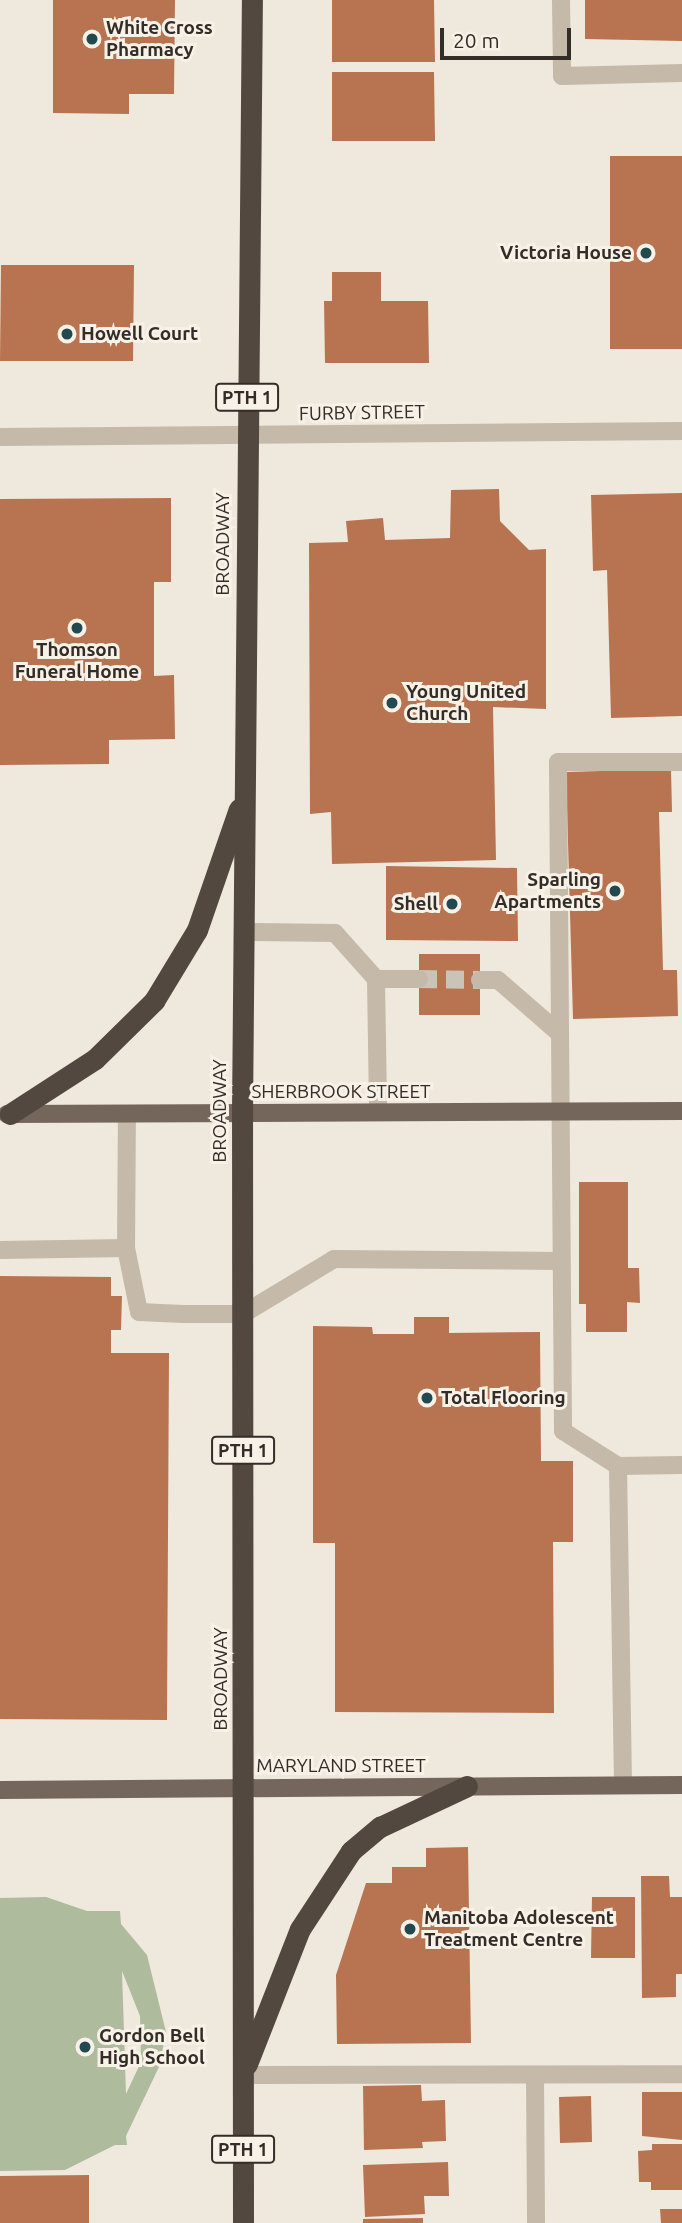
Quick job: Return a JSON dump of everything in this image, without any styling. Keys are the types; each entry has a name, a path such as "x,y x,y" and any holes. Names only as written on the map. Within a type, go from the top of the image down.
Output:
{"highway":[{"name":"BROADWAY","path":"243,2223 242,1113 252,0"},
{"path":"5,1114 95,1059 154,1001 197,930 245,794"},
{"path":"242,2075 300,1929 340,1865 380,1827 467,1786"}],"main road":[{"name":"SHERBROOK STREET","path":"5,1114 682,1111"},
{"name":"MARYLAND STREET","path":"0,1790 682,1785"}],"street":[{"path":"561,0 562,76 682,74"},
{"name":"FURBY STREET","path":"0,437 682,431"},
{"path":"682,762 558,762 563,1431 618,1466 682,1465"},
{"path":"244,932 335,933 376,979 378,1112"},
{"path":"376,979 419,979"},
{"path":"480,980 498,980 559,1033"},
{"path":"128,1114 127,1248 139,1312 243,1314 334,1259 561,1261"},
{"path":"0,1250 127,1248"},
{"path":"618,1466 623,1785"},
{"path":"242,2075 682,2074"},
{"path":"535,2076 536,2223"}],"green space":[{"name":"Gordon Bell High School","path":"46,1897 87,1911 120,1911 121,1924 147,1955 166,2032 159,2067 126,2136 127,2145 115,2145 65,2170 0,2171 0,1898","holes":["122,1971 140,2016 141,2062 126,2094"]}],"building":[{"path":"53,0 175,0 174,94 129,94 129,114 53,113"},
{"path":"332,0 434,0 435,62 332,62"},
{"path":"585,0 682,0 682,41 585,39"},
{"path":"332,72 434,72 435,141 332,141"},
{"name":"Victoria House","path":"610,156 682,156 682,349 610,349"},
{"name":"Howell Court","path":"1,265 134,265 133,361 0,361"},
{"path":"332,272 381,272 381,301 428,301 429,363 325,363 324,301 332,301"},
{"name":"Young United Church","path":"499,489 500,521 529,550 546,549 546,709 493,707 496,860 332,864 331,812 310,814 309,543 348,542 346,521 383,518 385,540 450,538 451,490"},
{"path":"682,493 682,716 611,718 607,570 593,571 591,495"},
{"name":"Thomson Funeral Home","path":"171,498 171,582 154,582 154,676 174,675 175,739 109,740 109,764 0,765 0,499"},
{"name":"Sparling Apartments","path":"671,769 672,812 659,812 663,970 677,970 678,1016 573,1019 566,772"},
{"name":"Shell","path":"386,866 517,868 518,941 386,940"},
{"path":"419,954 480,954 480,1015 419,1015"},
{"path":"579,1182 628,1182 628,1268 639,1268 640,1303 627,1302 627,1332 586,1332 586,1304 579,1304"},
{"path":"0,1276 111,1277 111,1296 122,1296 121,1330 111,1330 111,1353 169,1353 167,1720 0,1719"},
{"path":"414,1317 449,1317 449,1333 540,1332 541,1461 573,1461 573,1542 553,1542 554,1713 335,1712 335,1543 313,1543 313,1326 372,1327 373,1334 414,1334"},
{"name":"Manitoba Adolescent Treatment Centre","path":"468,1847 471,2043 337,2044 336,1975 366,1883 392,1883 392,1867 426,1867 426,1848"},
{"path":"641,1876 669,1876 670,1897 682,1897 682,1974 676,1974 676,1997 642,1998"},
{"path":"592,1897 635,1897 635,1958 591,1958"},
{"path":"421,2085 422,2101 445,2100 446,2141 422,2142 423,2148 364,2150 363,2086"},
{"path":"642,2092 682,2092 682,2140 642,2136"},
{"path":"591,2096 592,2142 560,2143 559,2097"},
{"path":"652,2144 682,2144 682,2190 651,2190 651,2182 639,2182 638,2151 652,2150"},
{"path":"448,2162 449,2196 424,2196 425,2214 365,2217 363,2165"},
{"path":"89,2175 89,2223 0,2223 0,2176"},
{"path":"660,2209 682,2209 682,2223 661,2223"},
{"path":"423,2218 423,2223 363,2223 363,2219"}],"tunnel":[{"path":"419,979 480,980"}],"place":[{"name":"White Cross Pharmacy","path":"92,39"},
{"name":"Victoria House","path":"646,253"},
{"name":"Howell Court","path":"67,334"},
{"name":"Thomson Funeral Home","path":"77,628"},
{"name":"Young United Church","path":"392,703"},
{"name":"Sparling Apartments","path":"615,891"},
{"name":"Shell","path":"452,904"},
{"name":"Total Flooring","path":"427,1398"},
{"name":"Manitoba Adolescent Treatment Centre","path":"410,1929"},
{"name":"Gordon Bell High School","path":"85,2047"}]}
